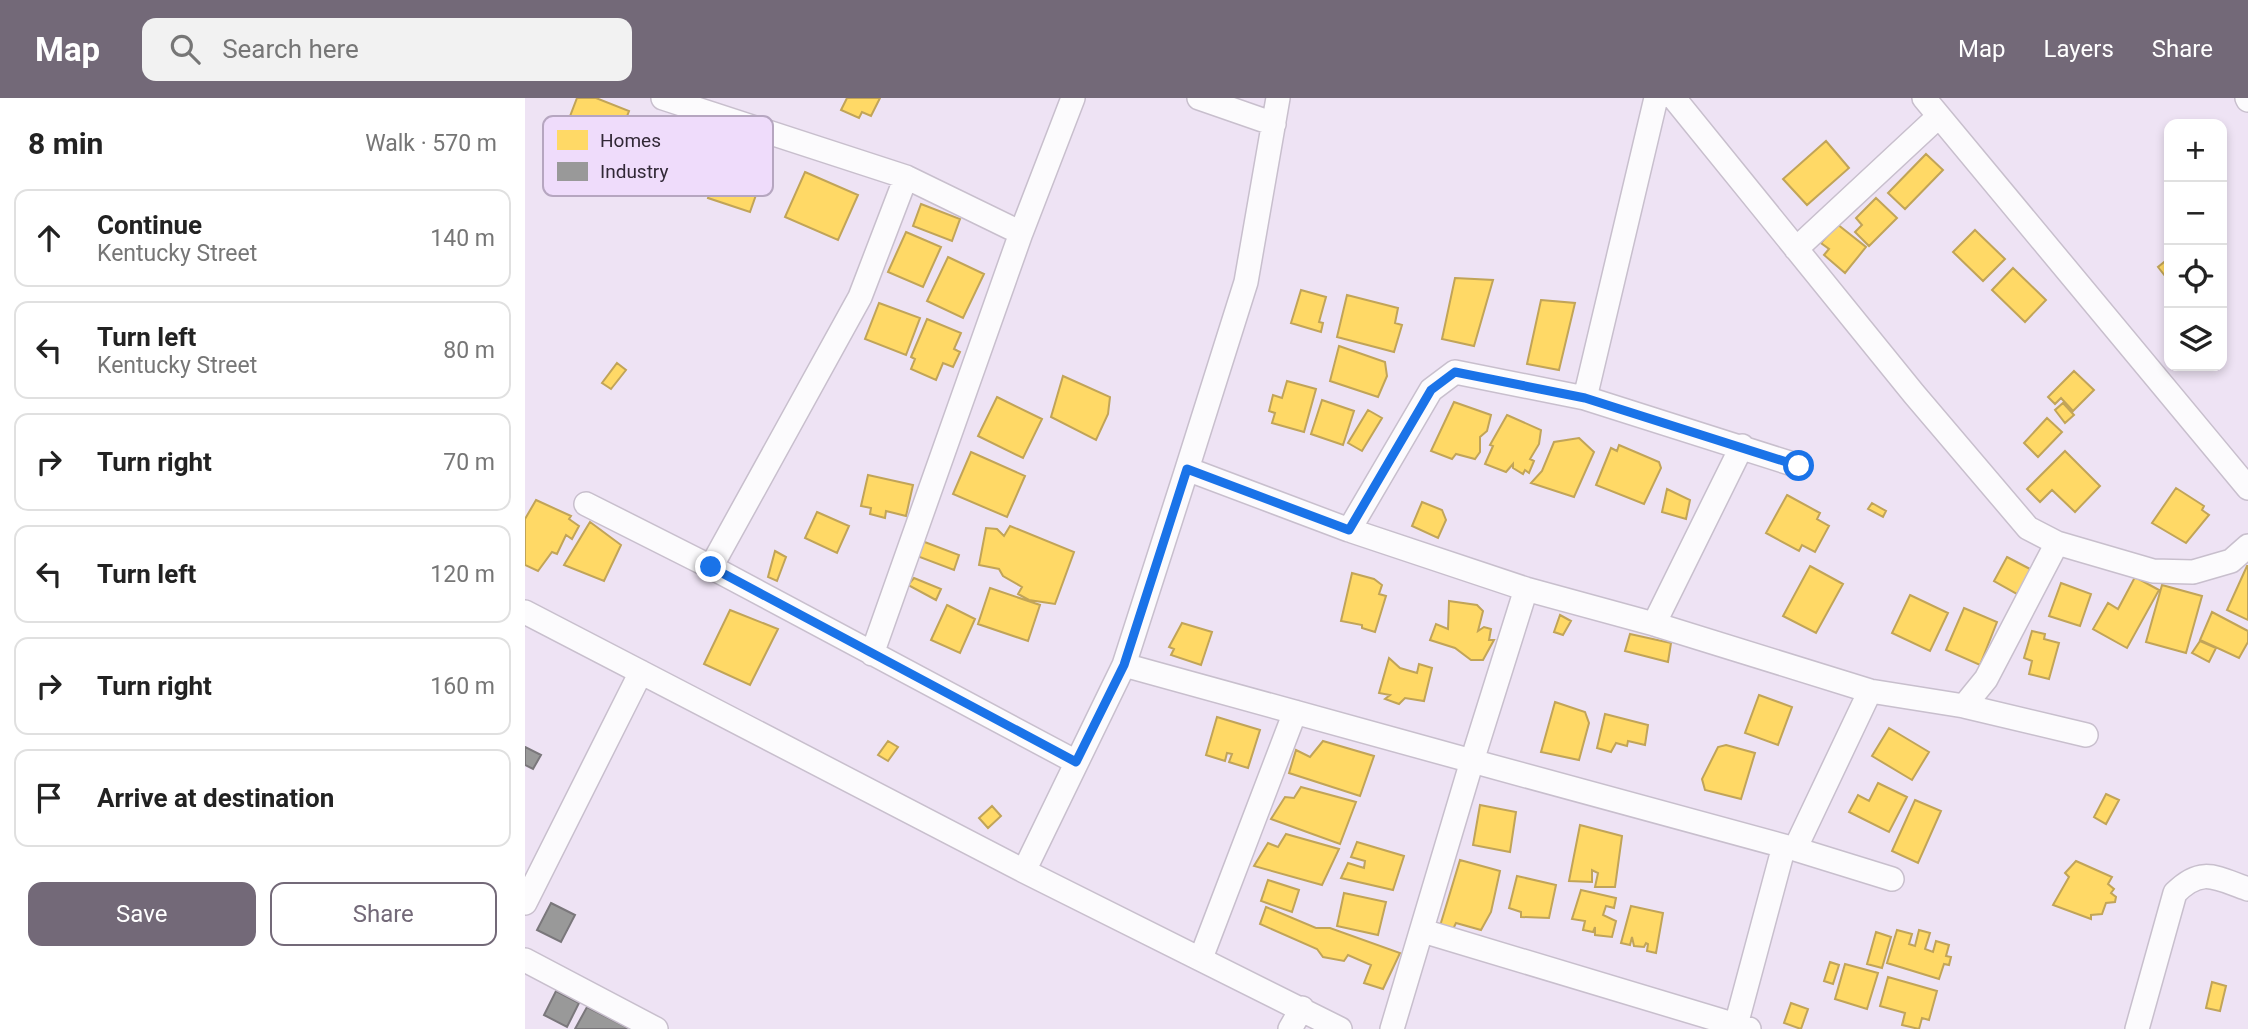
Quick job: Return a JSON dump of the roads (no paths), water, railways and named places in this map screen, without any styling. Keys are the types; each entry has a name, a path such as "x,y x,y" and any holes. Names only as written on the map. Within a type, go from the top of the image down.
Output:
{"street":[{"path":"663,98 718,116"},
{"path":"872,654 1021,233 1073,98"},
{"path":"1199,98 1274,124"},
{"path":"1024,871 1124,665 1246,282 1278,98"},
{"path":"1585,398 1656,98"},
{"path":"1674,98 2028,528 2057,544 2153,571 2193,572 2231,561 2248,546"},
{"path":"1924,98 2248,488"},
{"path":"1796,249 1939,116"},
{"path":"773,134 906,177 1021,233"},
{"path":"711,567 860,297 906,177"},
{"path":"1349,530 1431,390 1455,372 1585,398 1799,466"},
{"path":"1654,624 1742,446"},
{"path":"1187,469 1349,530 1526,589 1654,624 1870,691 1964,706 2086,735"},
{"path":"586,504 711,567 1076,762"},
{"path":"1964,706 1986,679 2057,544"},
{"path":"1392,1029 1526,589"},
{"path":"525,612 1024,871 1340,1029"},
{"path":"1124,665 1892,878"},
{"path":"525,903 641,672"},
{"path":"1423,931 1742,1027 1790,848 1870,691"},
{"path":"1201,958 1294,712"},
{"path":"2137,1029 2175,894 2189,880 2206,875 2248,889"},
{"path":"525,960 656,1029"},
{"path":"1290,1029 1302,1008"}]}
